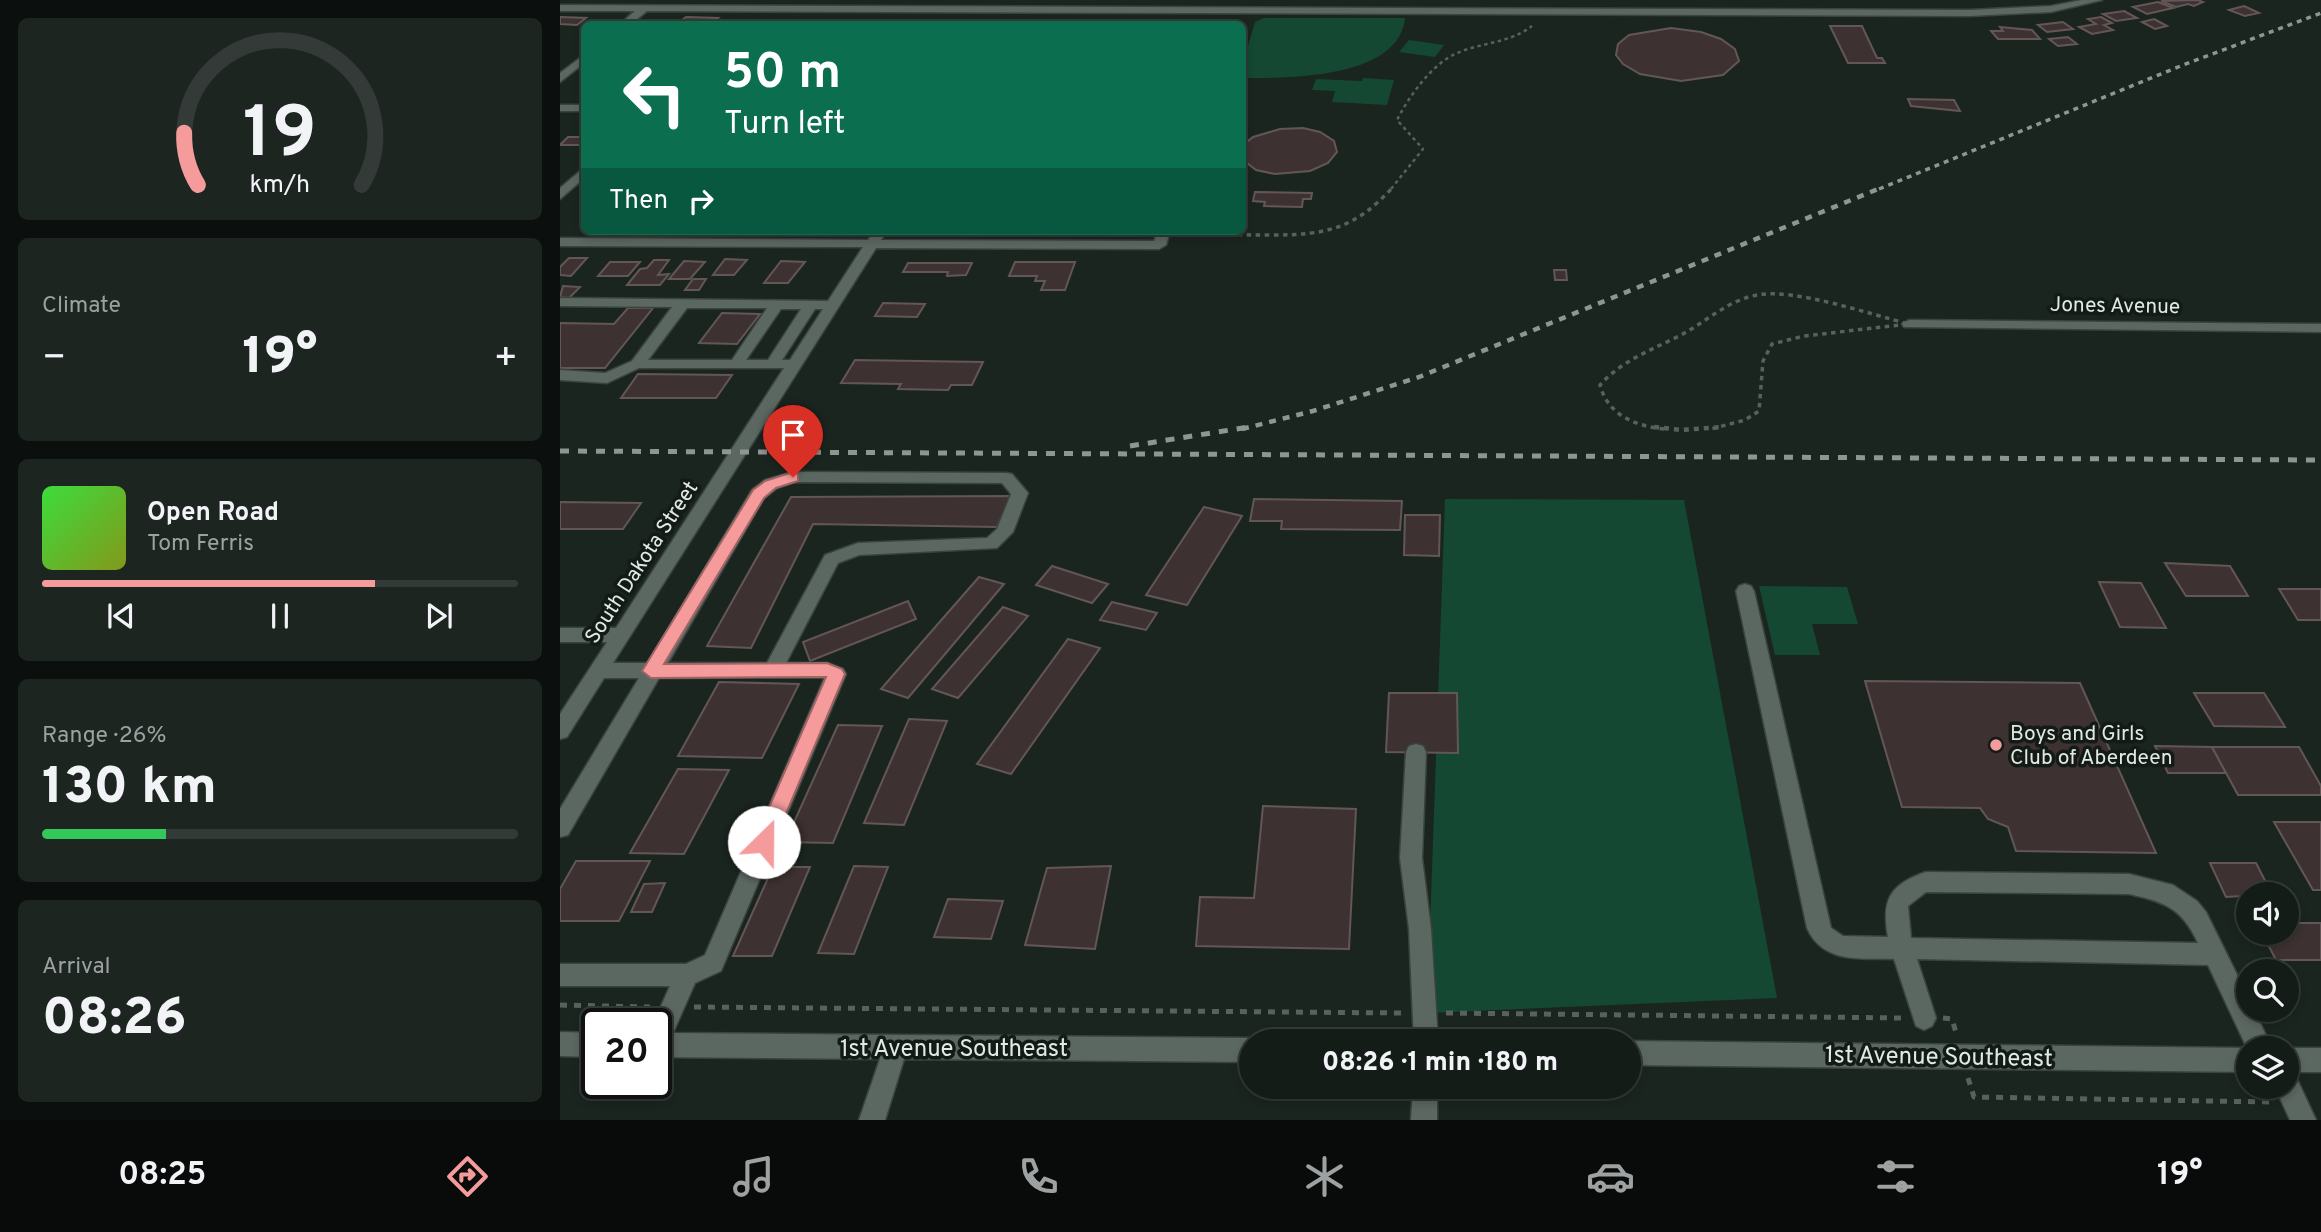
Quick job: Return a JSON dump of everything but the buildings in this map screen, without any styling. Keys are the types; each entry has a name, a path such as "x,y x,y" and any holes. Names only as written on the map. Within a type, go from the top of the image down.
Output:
{"street":[{"path":"738,21 760,0"},
{"path":"1015,21 1029,0"},
{"path":"1599,11 1607,0"},
{"path":"1779,0 1787,12"},
{"path":"1909,0 1917,13"},
{"path":"560,8 1132,10 1242,5 1468,5 1544,11 1917,13 2024,11 2097,0"},
{"path":"629,21 643,9"},
{"path":"1126,21 1132,10"},
{"path":"560,79 581,61"},
{"path":"560,108 581,108"},
{"path":"560,195 581,175"},
{"path":"560,242 1022,237 1159,244 1162,235"},
{"name":"South Dakota Street","path":"560,731 876,237"},
{"path":"560,302 832,305"},
{"path":"638,364 683,303"},
{"path":"736,364 777,304"},
{"path":"772,364 811,304"},
{"path":"802,319 824,319"},
{"name":"Jones Avenue","path":"1909,324 2321,328"},
{"path":"560,375 607,378 638,364 795,364"},
{"path":"560,828 566,806 758,494 771,484 793,477 1006,478 1020,493 1004,532 991,544 858,549 831,559 773,670"},
{"path":"1745,591 1818,929 1823,936 1840,947 1904,950 2215,954"},
{"path":"560,635 621,635"},
{"path":"560,975 687,975 713,963 836,674 827,670 598,671"},
{"path":"1416,752 1411,858 1426,1029"},
{"path":"1924,1018 1897,925 1897,906 1907,890 1926,882 2129,884 2165,892 2189,908 2198,919 2254,1036"},
{"path":"673,1007 687,975"},
{"path":"560,1044 581,1045"},
{"name":"1st Avenue Southeast","path":"672,1044 1239,1050"},
{"path":"872,1120 896,1048"},
{"name":"1st Avenue Southeast","path":"1641,1053 2236,1060"},
{"path":"2299,1060 2321,1060"},
{"path":"1424,1120 1425,1099"}],"path":[{"path":"1225,235 1314,235 1373,210 1421,154 1423,149 1419,143 1397,120 1442,63 1456,54 1520,37 1544,11"},
{"path":"1757,295 1790,295 1909,324 1804,336 1772,344 1760,364 1763,388 1759,411 1735,425 1659,429 1644,426 1611,409 1605,403 1600,385 1615,368 1685,333 1727,306 1757,295"},
{"path":"560,1005 1952,1019 1974,1097 2295,1103"}],"green space":[{"path":"1264,18 1405,18 1398,38 1383,53 1363,64 1312,75 1246,78 1246,52 1255,22"},
{"path":"1409,40 1444,45 1435,57 1399,52"},
{"path":"1363,78 1394,80 1387,105 1332,102 1335,91 1312,90 1316,79 1362,81"},
{"path":"1445,499 1684,500 1777,998 1427,1013"},
{"path":"1759,586 1847,587 1858,624 1812,624 1820,655 1775,655"}],"railway":[{"path":"1879,189 2183,65 2321,13"},
{"path":"1242,429 1313,411 1419,377 1883,187"},
{"path":"1130,446 1249,427"},
{"path":"560,451 2321,460"}],"place":[{"name":"Boys and Girls Club of Aberdeen","path":"1996,745"}],"route":[{"path":"764,842 836,674 827,670 651,671 758,494 771,484 793,477"}]}
